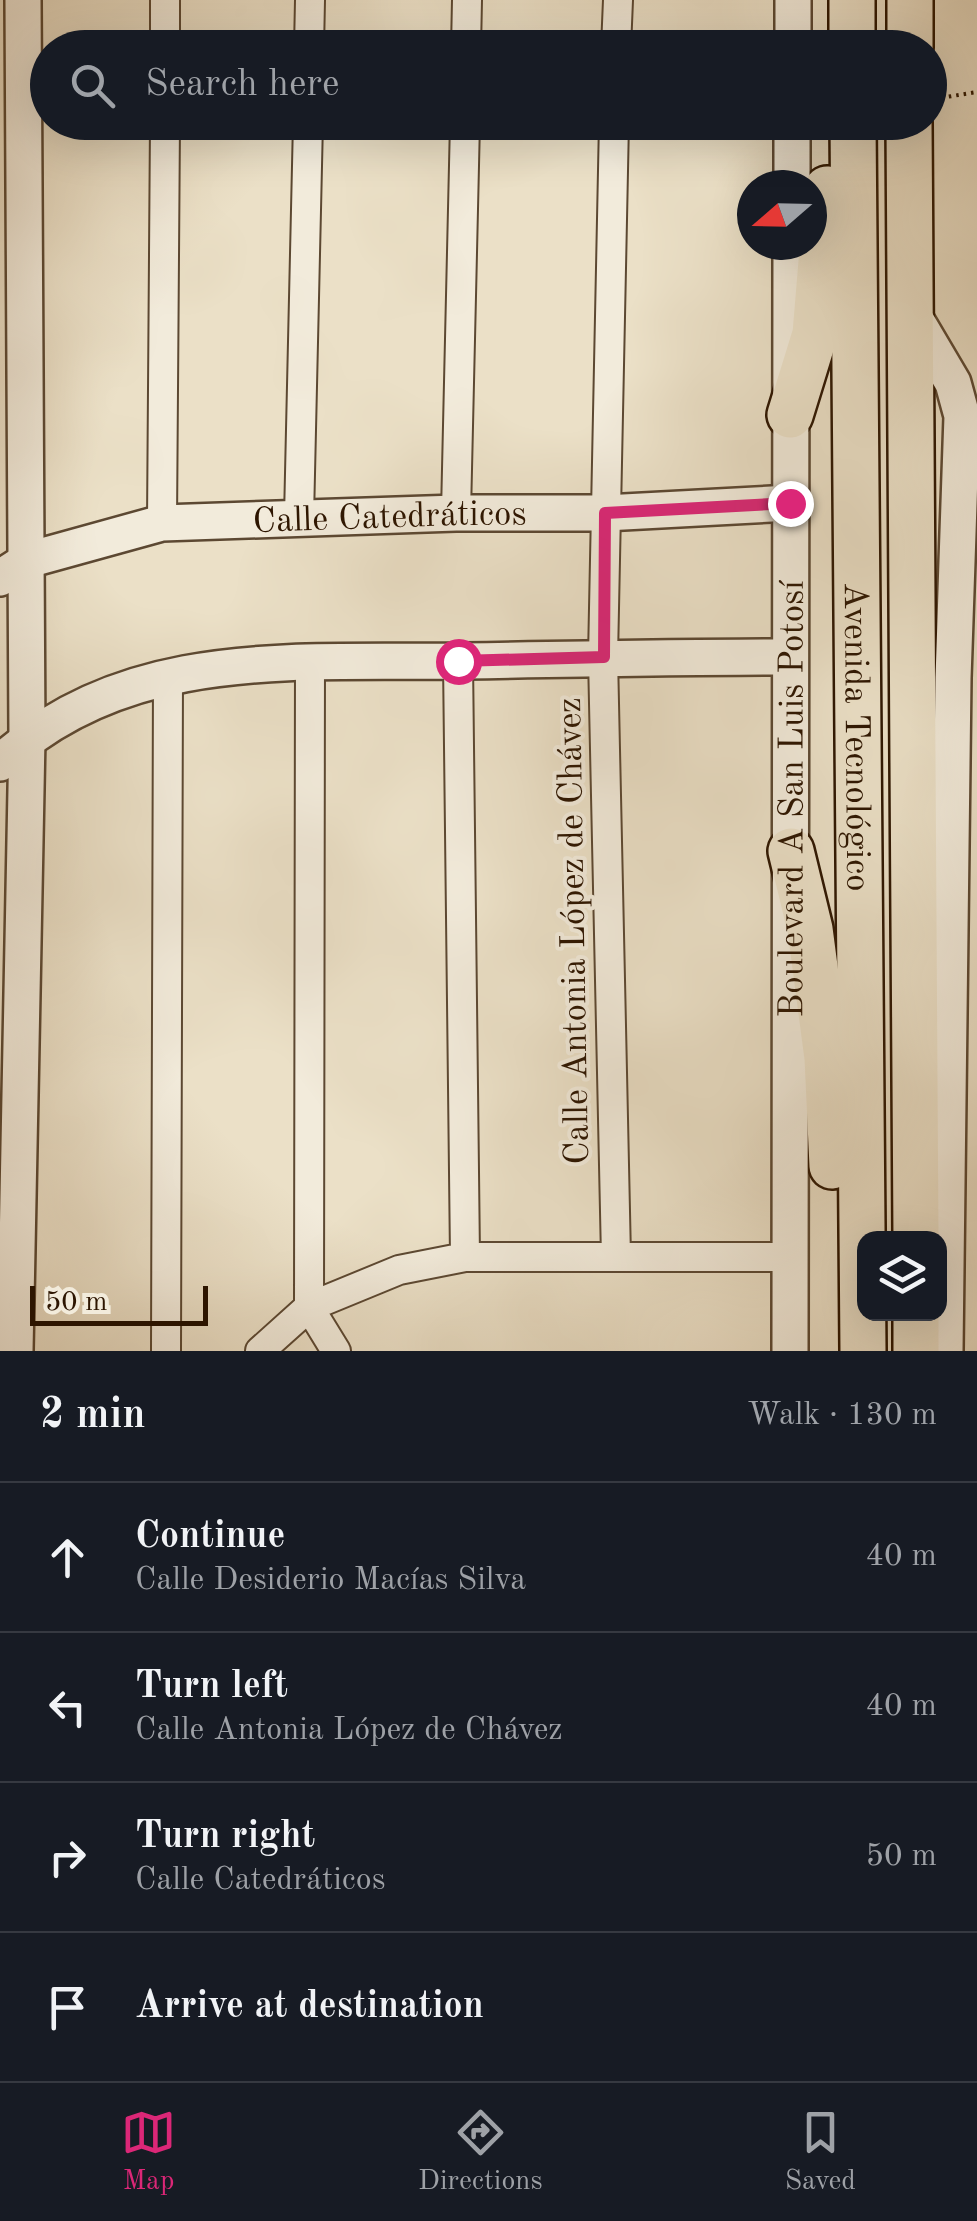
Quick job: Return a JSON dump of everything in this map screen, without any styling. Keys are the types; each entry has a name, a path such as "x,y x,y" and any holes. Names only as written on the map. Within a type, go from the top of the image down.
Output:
{"highway":[{"path":"910,0 910,30"},
{"path":"790,415 815,334 831,140"},
{"name":"Avenida Tecnológico","path":"852,140 860,1351"},
{"name":"Avenida Tecnológico","path":"910,140 908,308 948,678 916,1231"},
{"path":"790,852 810,929 827,1058 836,1238 860,1351"},
{"path":"916,1321 916,1351"}],"street":[{"path":"16,1351 27,738 14,569 23,0"},
{"path":"165,0 165,30"},
{"path":"309,30 310,0"},
{"path":"467,30 468,0"},
{"path":"617,30 618,0"},
{"path":"793,30 794,0"},
{"path":"162,523 164,140"},
{"path":"299,518 308,140"},
{"path":"456,513 465,140"},
{"name":"Calle Antonia López de Chávez","path":"614,140 604,657 616,1257"},
{"path":"792,140 792,170"},
{"name":"Boulevard A San Luis Potosí","path":"790,1351 792,260"},
{"name":"Calle Catedráticos","path":"14,569 162,523 456,513 605,513 790,503"},
{"path":"0,764 27,738 106,694 168,675 310,660 790,656"},
{"path":"310,660 309,1307 336,1351"},
{"path":"458,661 465,1258"},
{"path":"166,1351 168,675"},
{"name":"Avenida Tecnológico","path":"945,1351 948,678"},
{"path":"260,1351 309,1307 399,1270 465,1258 791,1257"}],"path":[{"path":"947,97 977,92"}],"route":[{"path":"458,661 604,657 605,513 790,503"}]}
